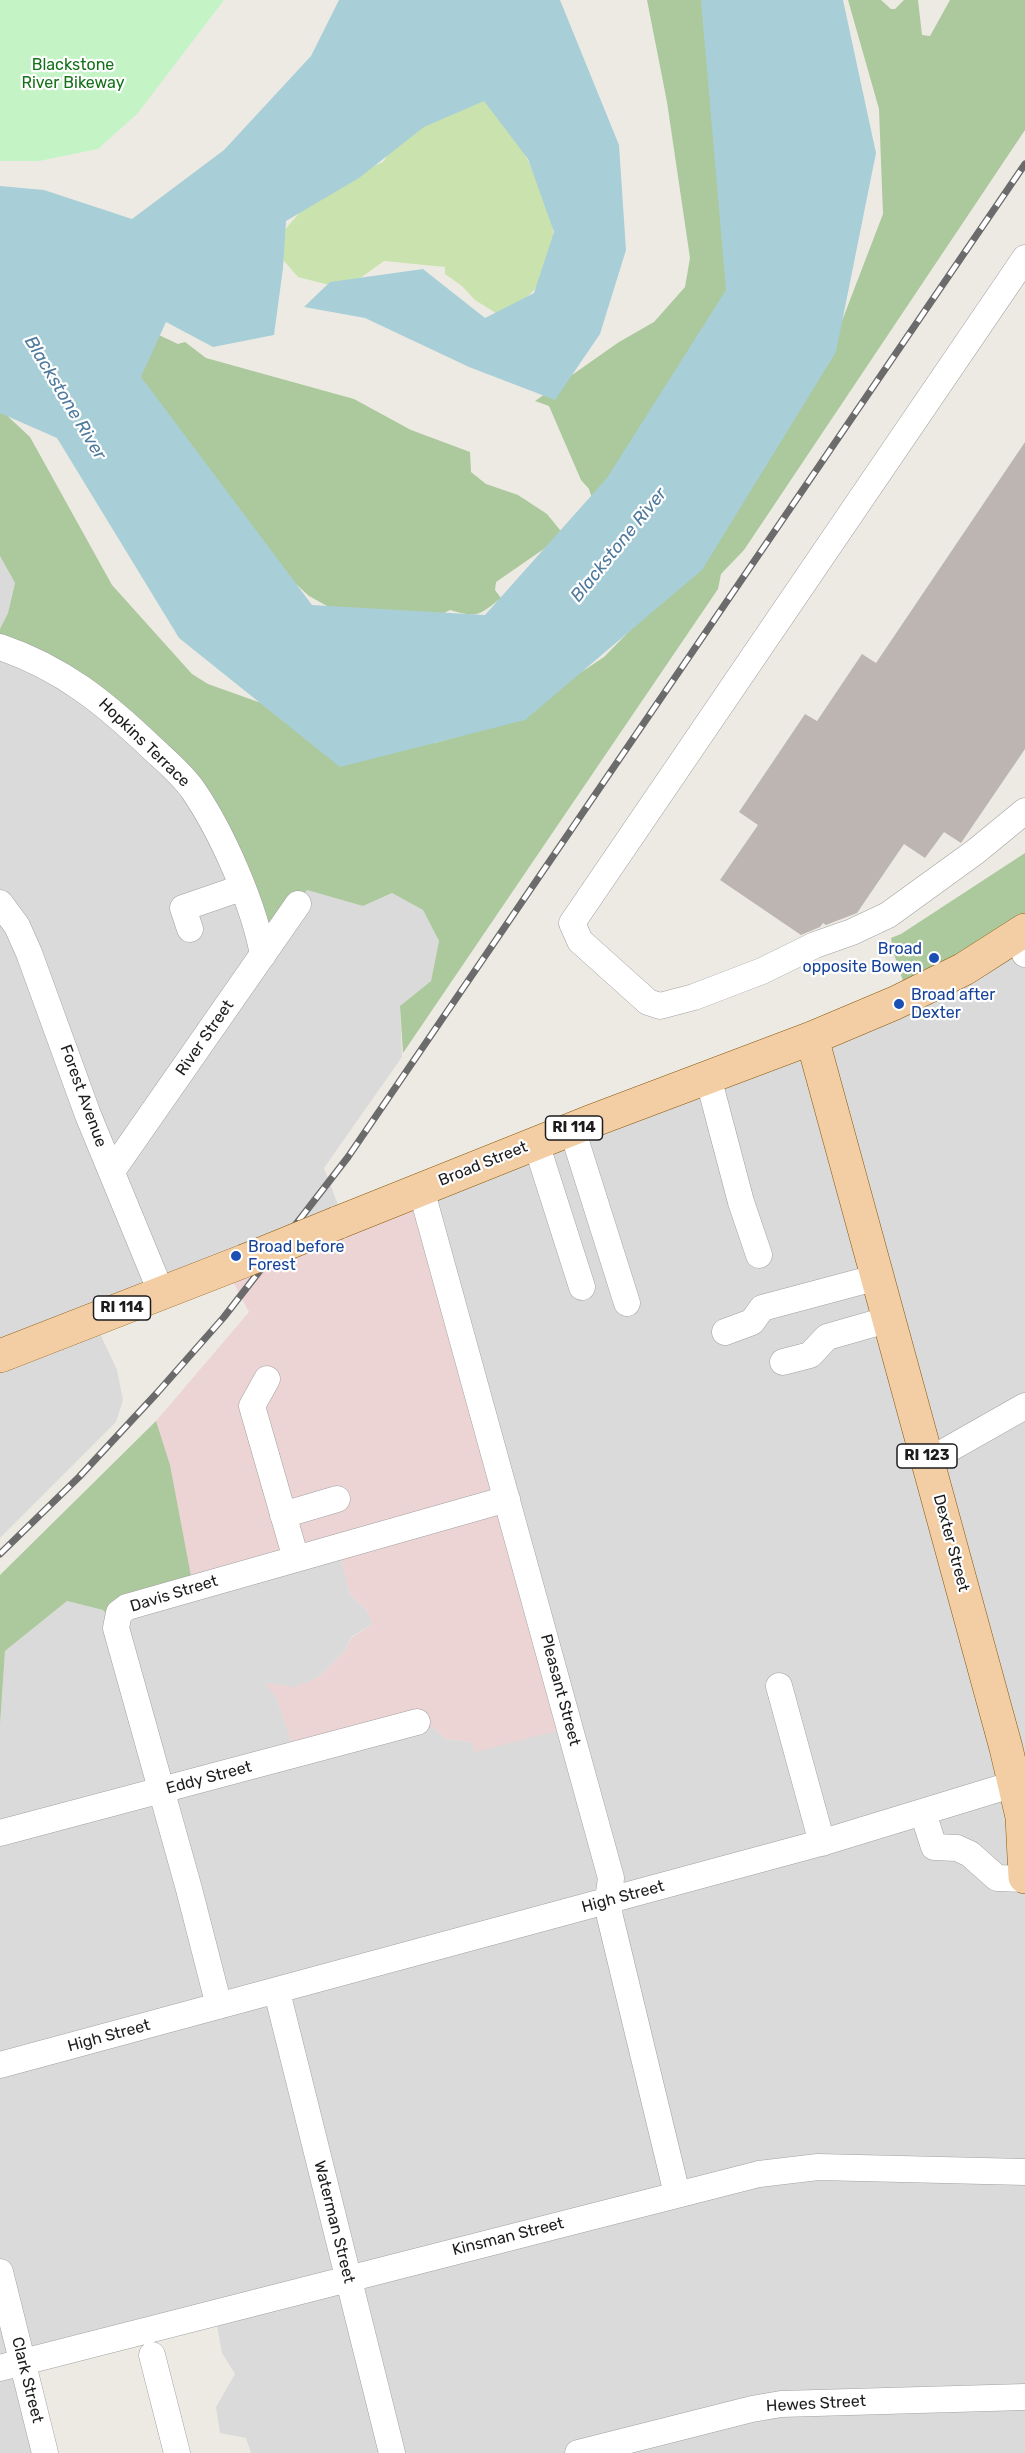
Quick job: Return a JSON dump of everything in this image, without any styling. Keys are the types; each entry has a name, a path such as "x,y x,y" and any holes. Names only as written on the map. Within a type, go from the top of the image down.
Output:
{"main road":[{"name":"Broad Street","path":"0,1356 244,1261 536,1143 812,1038 936,984 1023,939"},
{"name":"Dexter Street","path":"812,1038 928,1461 1020,1782 1025,1878"}],"street":[{"path":"1025,258 572,923 580,941 648,1002 660,1006 694,997 762,971 815,945 852,932 888,915 975,852 1025,811"},
{"name":"Hopkins Terrace","path":"0,647 35,661 90,693 179,773 193,790 210,820 253,913 263,955"},
{"path":"190,928 183,908 241,888"},
{"name":"Forest Avenue","path":"0,903 17,926 29,953 88,1115 161,1292"},
{"name":"River Street","path":"112,1171 298,904"},
{"path":"708,1077 741,1202 759,1255"},
{"path":"572,1129 627,1303"},
{"path":"536,1143 582,1287"},
{"name":"Pleasant Street","path":"421,1189 611,1878 608,1901 610,1917 677,2194"},
{"path":"725,1332 752,1322 762,1308 878,1277"},
{"path":"783,1362 810,1355 827,1337 890,1319"},
{"path":"267,1379 252,1406 296,1559"},
{"path":"928,1461 1025,1406"},
{"path":"283,1515 338,1499"},
{"name":"Davis Street","path":"219,2006 189,1889 116,1628 116,1618 127,1607 507,1499"},
{"path":"779,1686 822,1843"},
{"name":"Eddy Street","path":"0,1833 417,1722"},
{"name":"High Street","path":"0,2065 822,1843 1020,1782"},
{"path":"923,1813 934,1847 957,1848 970,1854 997,1878 1025,1878"},
{"name":"Waterman Street","path":"277,1992 392,2453"},
{"name":"Kinsman Street","path":"11,2365 759,2174 809,2168 1025,2172"},
{"name":"Clark Street","path":"0,2272 11,2365 45,2453"},
{"path":"152,2355 177,2453"},
{"name":"Hewes Street","path":"578,2453 730,2414 781,2404 1025,2397"}],"shaded area":[{"path":"0,556 15,583 8,613 0,629"},
{"path":"0,649 57,670 190,792 272,938 307,890 363,906 392,893 423,910 439,941 431,981 400,1006 402,1057 324,1168 343,1218 95,1323 117,1370 123,1400 116,1422 0,1538"},
{"path":"1025,923 1025,2453 251,2453 246,2438 220,2433 216,2407 235,2374 222,2353 215,2315 24,2362 41,2453 0,2453 0,1725 5,1651 67,1601 103,1610 338,1546 350,1595 366,1609 373,1624 351,1637 345,1651 319,1677 276,1697 293,1746 422,1718 446,1739 471,1742 421,1191 883,1000"},
{"path":"414,1191 560,1730 475,1752 471,1742 446,1739 422,1718 293,1747 276,1697 265,1683 295,1687 319,1677 345,1651 351,1638 373,1624 366,1609 350,1595 338,1546 191,1585 156,1421 249,1312 225,1266"}],"green space":[{"name":"Blackstone River Bikeway","path":"0,0 224,0 138,113 98,149 39,161 0,161"},
{"path":"647,0 716,0 746,274 597,513 589,489 581,480 549,406 535,401 619,342 654,322 685,287 690,258 667,102"},
{"path":"848,0 881,0 891,9 895,9 904,0 918,0 922,35 930,36 950,0 1025,0 1025,130 744,550 721,574 718,589 403,1053 400,1006 431,981 439,941 423,910 392,893 363,906 307,890 272,938 190,792 96,699 0,649 0,629 8,613 15,583 0,556 0,409 30,437 112,585 192,674 208,684 362,739 435,743 481,730 541,699 604,657 661,599 835,339 883,214 879,109"},
{"path":"486,94 507,114 539,185 548,194 556,253 543,281 526,298 499,315 475,300 462,286 445,274 445,267 384,261 345,289 298,277 278,254 275,241 302,210 352,176 383,162 418,109"},
{"path":"127,320 178,344 185,342 206,358 354,399 411,430 470,452 471,472 486,484 518,495 547,514 564,535 496,582 495,590 501,598 482,612 467,614 450,610 434,618 363,626 309,596 229,523 133,374"},
{"path":"1025,853 1025,923 905,987 891,938 901,934"},
{"path":"156,1421 170,1465 191,1576 112,1620 103,1610 67,1601 5,1651 0,1725 0,1575"}],"water":[{"name":"Blackstone River","path":"339,0 560,0 619,145 626,250 600,334 555,400 469,367 365,318 304,307 330,282 423,269 485,318 534,293 554,232 528,159 484,101 424,127 359,178 286,221 283,268 274,335 213,347 166,322 141,377 312,605 485,615 607,478 726,290 701,0 843,0 876,153 836,352 702,570 525,720 340,767 179,638 57,438 0,413 0,186 44,190 132,219 224,150 311,56"}],"building":[{"path":"1025,442 1025,749 961,843 944,832 925,858 904,844 857,913 826,925 823,923 820,927 801,935 720,880 758,825 739,812 805,714 817,721 862,654 876,663"}],"railway":[{"path":"0,1554 79,1477 224,1317 348,1157 1025,164"}],"place":[{"name":"Broad opposite Bowen","path":"934,958"},
{"name":"Broad after Dexter","path":"899,1004"},
{"name":"Broad before Forest","path":"236,1256"}]}
